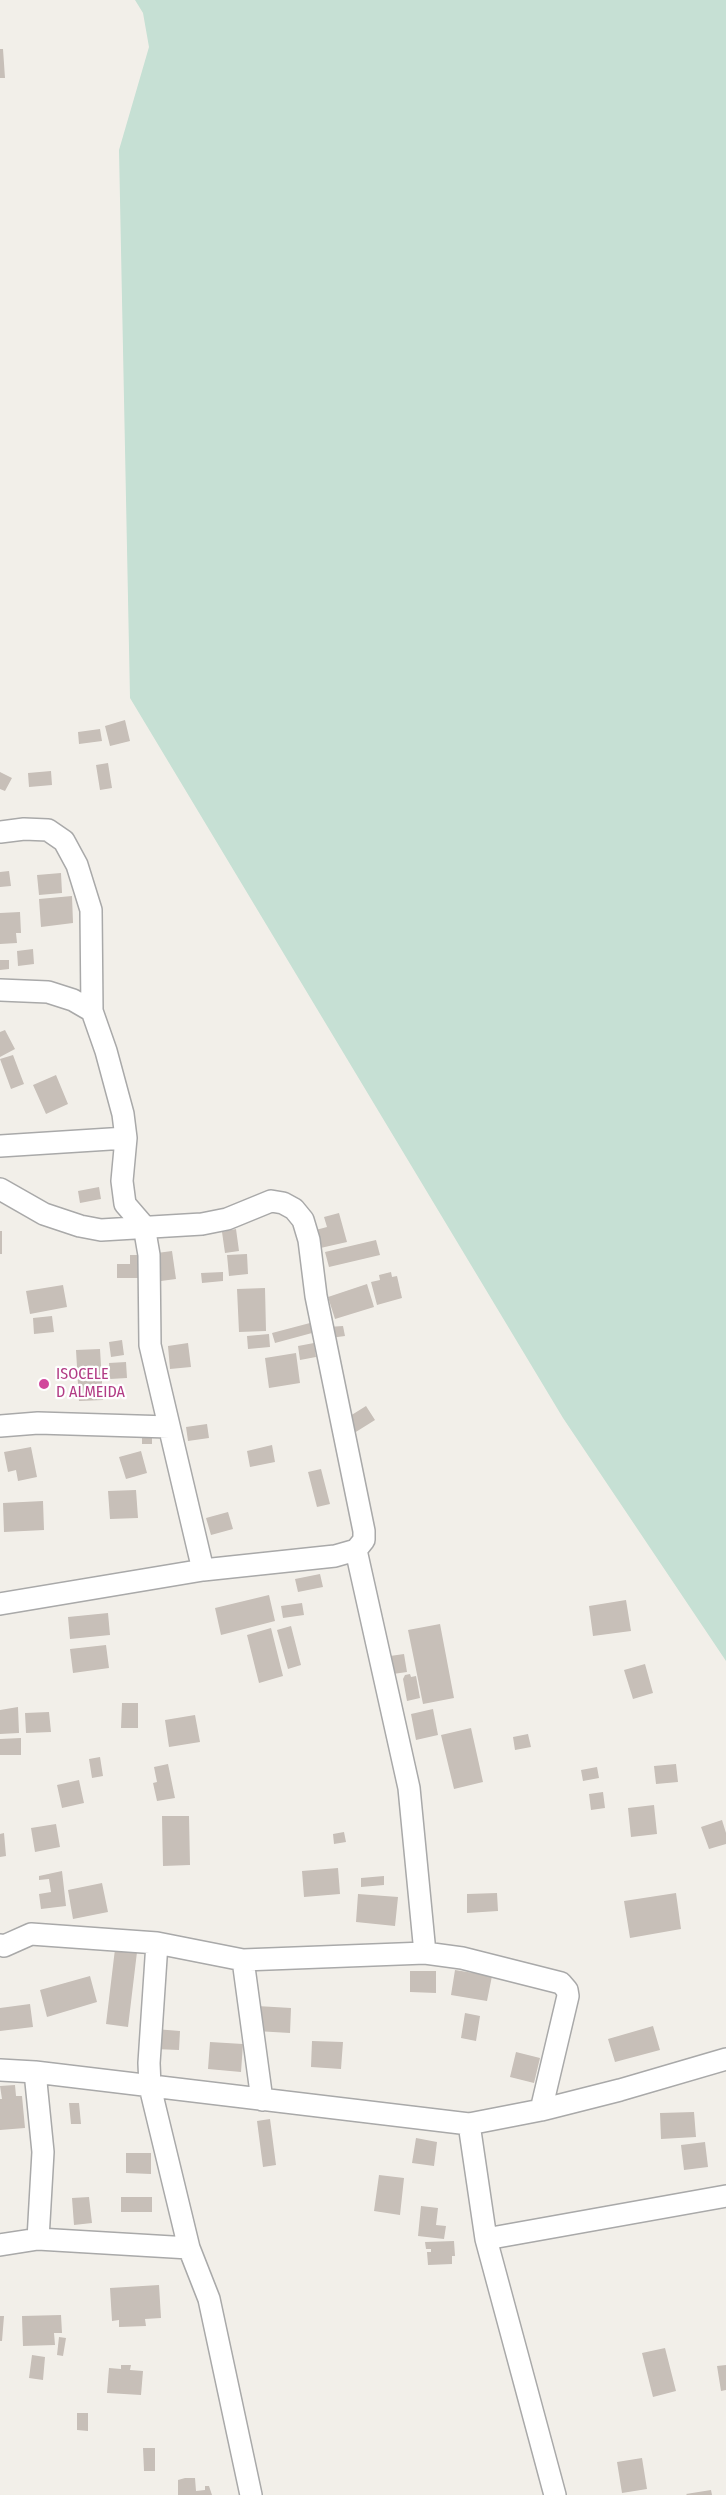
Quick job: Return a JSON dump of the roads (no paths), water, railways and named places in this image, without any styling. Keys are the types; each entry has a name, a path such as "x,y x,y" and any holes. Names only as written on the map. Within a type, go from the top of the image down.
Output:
{"street":[{"path":"0,832 24,829 48,830 64,842 77,865 91,910 92,1011 117,1087 126,1138 122,1181 124,1204 144,1226 149,1255 150,1345 203,1570"},
{"path":"0,990 48,992 73,1000 92,1011"},
{"path":"0,1146 126,1138"},
{"path":"0,1189 44,1214 80,1226 101,1230 202,1224 227,1218 271,1201 283,1203 294,1209 303,1220 309,1240 316,1296 364,1531 364,1540 356,1550 335,1556 203,1570 0,1604"},
{"path":"0,1426 38,1423 169,1427"},
{"path":"356,1550 409,1788 424,1953"},
{"path":"0,1945 4,1946 31,1934 157,1943 243,1960 424,1953 462,1958 561,1983 567,1990 568,1996 541,2110"},
{"path":"157,1943 150,2087 189,2248 209,2299 251,2495"},
{"path":"243,1960 262,2100"},
{"path":"0,2070 36,2072 468,2124 541,2110 726,2059"},
{"path":"36,2072 43,2152 38,2239"},
{"path":"468,2124 486,2239 555,2495"},
{"path":"486,2239 726,2196"},
{"path":"0,2245 38,2239 189,2248"}],"place":[{"name":"ISOCELE D ALMEIDA","path":"44,1384"}]}
